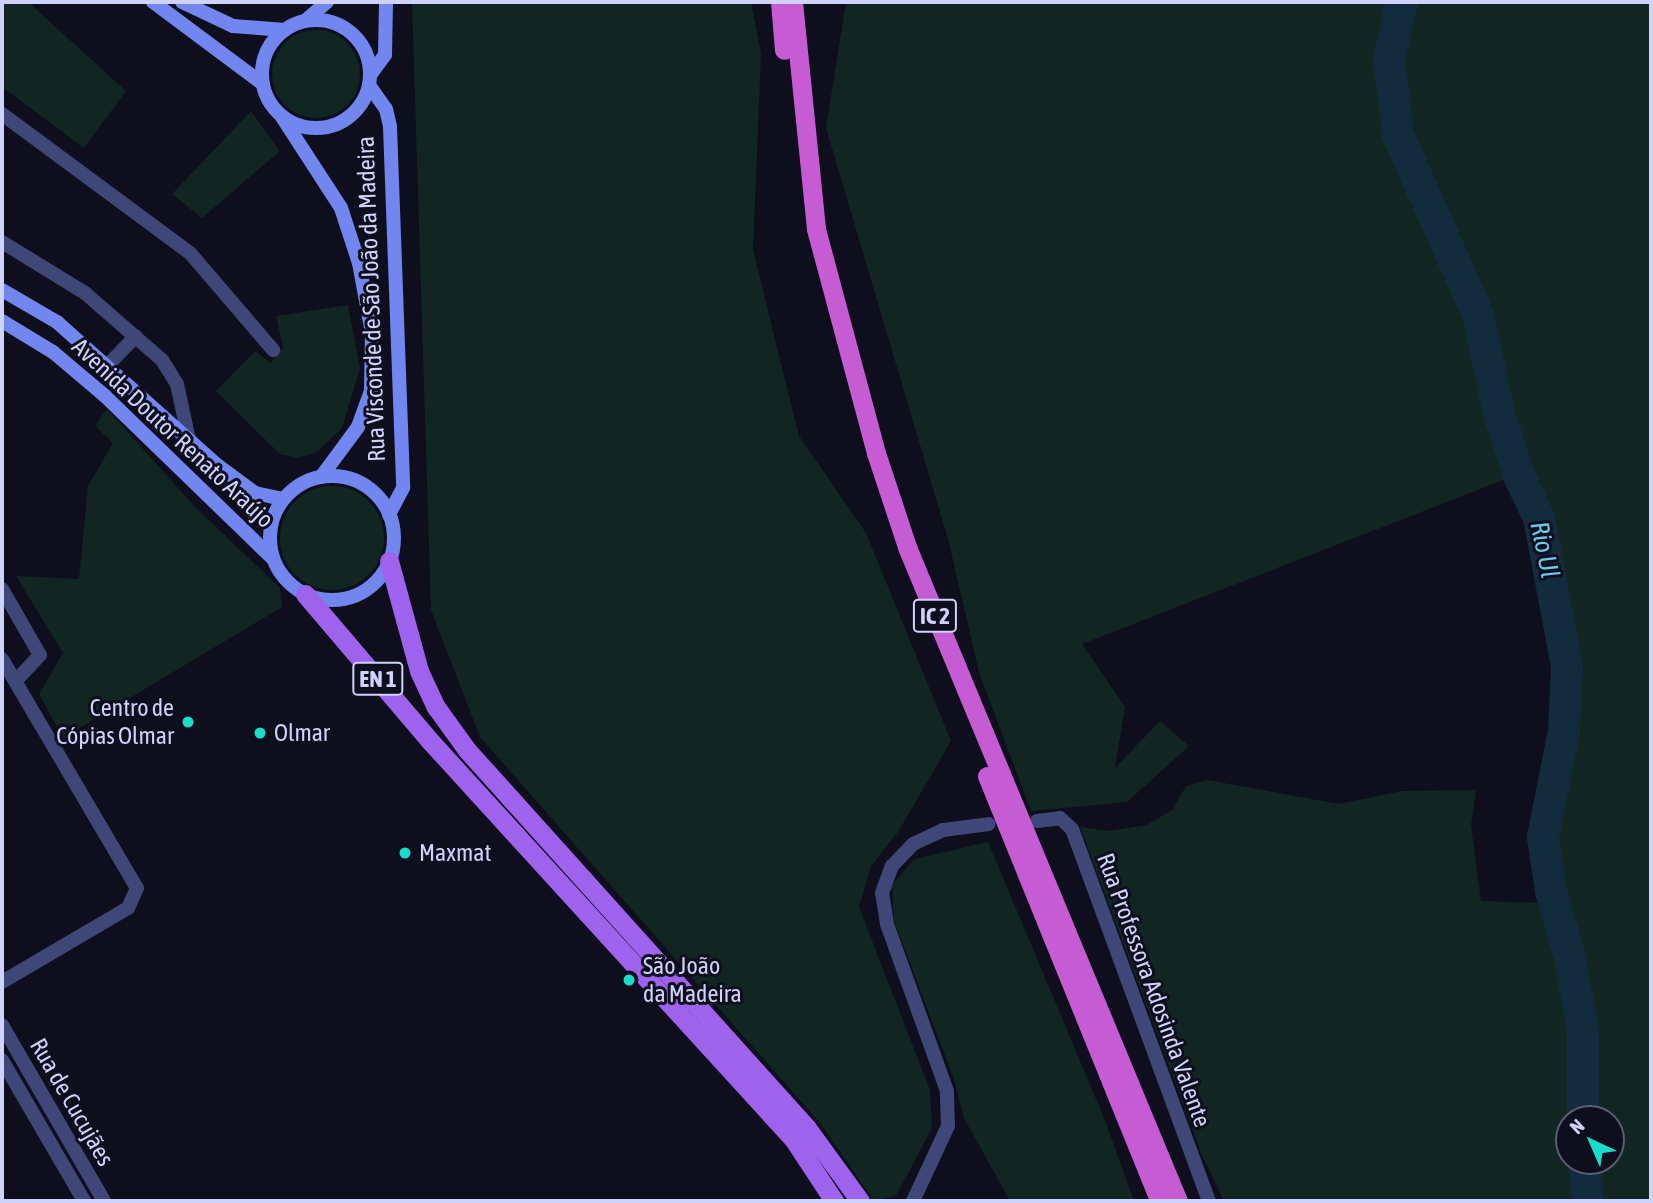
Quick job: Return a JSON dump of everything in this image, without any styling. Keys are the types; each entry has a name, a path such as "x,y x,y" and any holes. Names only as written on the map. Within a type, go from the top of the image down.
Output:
{"highway":[{"name":"IC 2","path":"780,2 792,145 806,233 864,455 896,551 1160,1201"},
{"name":"IC 2","path":"793,2 817,229 876,453 907,547 1178,1201"}],"main road":[{"name":"Rua Visconde de São João da Madeira","path":"153,2 263,84 341,208 359,263 372,333 371,391 358,427 321,477"},
{"path":"182,2 233,26 285,30"},
{"path":"263,84 266,54 285,30 305,21 327,2"},
{"path":"370,80 385,55 386,2"},
{"name":"Rua Visconde de São João da Madeira","path":"305,21 329,22 351,32 368,58 370,80 386,109 390,127 403,488 389,514"},
{"name":"Rua Visconde de São João da Madeira","path":"282,117 315,129 332,127 360,107 370,80"},
{"name":"Avenida Doutor Renato Araújo","path":"2,290 57,322 189,440 255,493 284,499"},
{"name":"Avenida Doutor Renato Araújo","path":"2,321 53,352 105,396 273,559"},
{"name":"Rua Visconde de São João da Madeira","path":"284,499 307,481 321,477 361,484 389,514 394,533 389,561 419,671 436,707 467,750 807,1128 860,1201"},
{"path":"284,499 270,538 273,559 288,583 305,594 345,599 379,578 389,561"},
{"name":"EN 1","path":"305,594 431,742 794,1140 834,1201"}],"street":[{"path":"2,114 190,253 274,350"},
{"path":"2,242 85,293 162,360 177,384 189,440"},
{"path":"108,365 136,336"},
{"path":"2,589 40,655 16,681"},
{"path":"2,659 137,888 128,908 2,982"},
{"name":"Rua Professora Adosinda Valente","path":"1037,821 1060,818 1072,829 1209,1201"},
{"path":"913,1201 947,1126 947,1091 887,924 882,893 892,866 913,844 943,830 989,824"},
{"name":"Rua de Cucujães","path":"2,1025 104,1201"},
{"name":"Rua de Cucujães","path":"2,1060 84,1201"}],"green space":[{"path":"2,2 28,2 126,91 84,148 2,87"},
{"path":"412,2 751,2 761,53 753,250 799,436 866,533 951,741 898,832 871,866 859,907 930,1090 932,1128 896,1196 874,1201 820,1123 480,737 431,610"},
{"path":"846,2 1651,2 1651,1201 1593,1201 1591,1175 1625,1175 1625,1105 1589,1105 1586,999 1556,889 1548,838 1570,743 1573,677 1561,592 1529,470 1082,644 1125,707 1115,768 1160,721 1189,746 1127,802 1031,811 979,672 948,539 826,128"},
{"path":"316,30 333,33 347,43 357,57 360,74 357,91 347,105 333,115 316,118 299,115 285,105 275,91 272,74 275,57 285,43 299,33"},
{"path":"251,111 280,151 202,218 172,194"},
{"path":"348,305 360,368 342,428 317,452 298,458 280,454 216,391 255,351 271,363 283,347 276,316"},
{"path":"107,409 196,508 280,588 282,607 63,738 39,694 63,653 16,576 79,579 88,486 113,443 95,426"},
{"path":"332,486 352,490 369,501 380,518 384,538 380,558 369,575 352,586 332,590 312,586 295,575 284,558 280,538 284,518 295,501 312,490"},
{"path":"1207,780 1339,804 1402,791 1476,790 1471,825 1481,901 1546,903 1560,956 1574,1032 1571,1105 1555,1105 1555,1175 1578,1175 1581,1201 1224,1201 1202,1155 1080,827 1108,831 1147,825 1172,810 1186,786"},
{"path":"988,842 1104,1118 1134,1201 1010,1201 964,1118 954,1079 894,921 892,885 914,859"}],"waterway":[{"name":"Rio Ul","path":"1402,2 1389,59 1398,135 1478,315 1499,413 1519,476 1539,518 1567,666 1564,731 1543,837 1551,891 1570,958 1583,1031 1583,1105"},
{"name":"Rio Ul","path":"1585,1175 1588,1201"}],"place":[{"name":"Centro de Cópias Olmar","path":"188,722"},
{"name":"Olmar","path":"260,733"},
{"name":"Maxmat","path":"405,853"},
{"name":"São João da Madeira","path":"629,980"}]}
